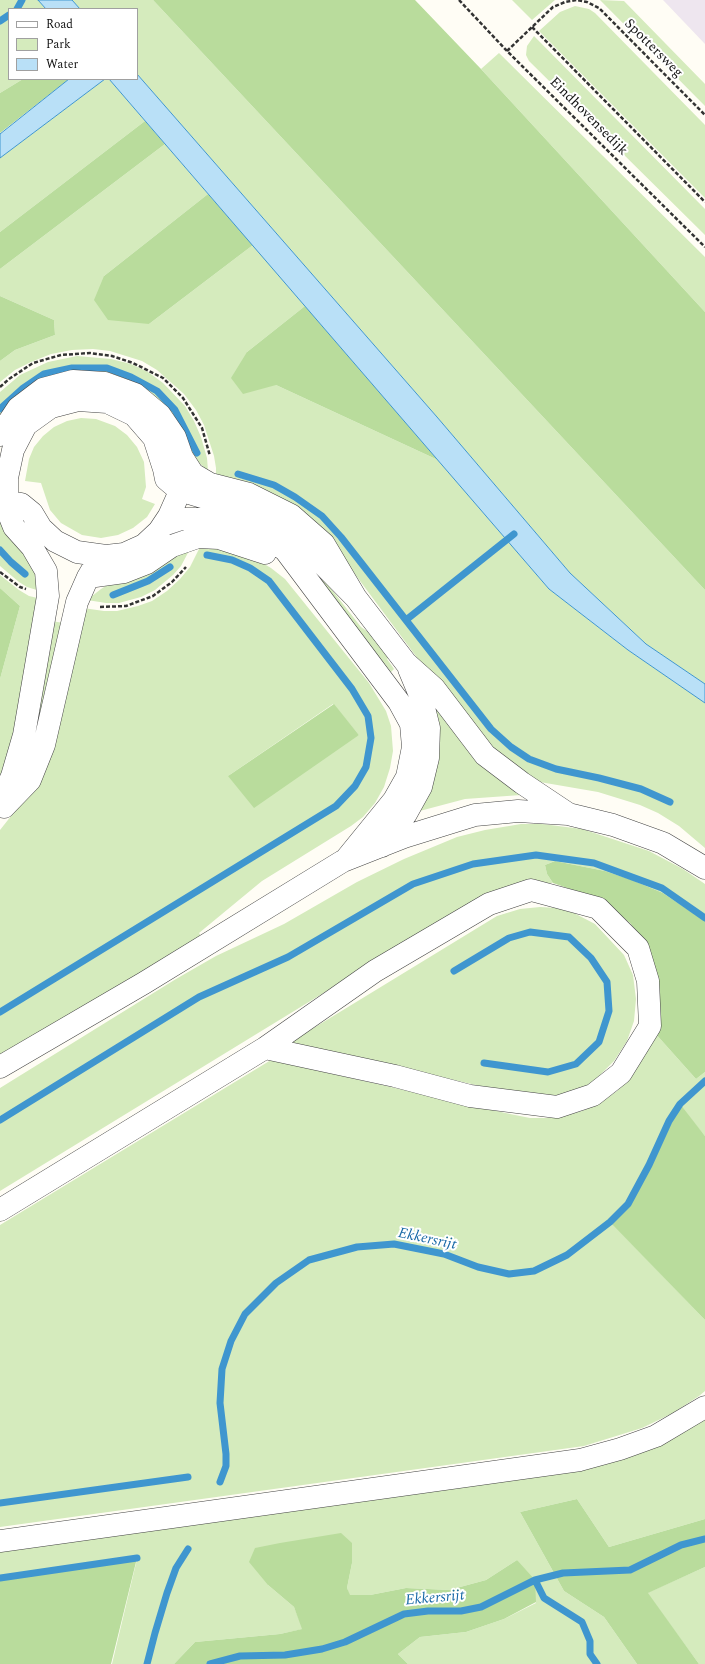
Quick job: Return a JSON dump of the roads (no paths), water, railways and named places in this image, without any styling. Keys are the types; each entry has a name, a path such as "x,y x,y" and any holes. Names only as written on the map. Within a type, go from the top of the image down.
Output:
{"lane":[{"path":"0,436 18,408 43,389 73,381 105,383 135,394 160,415 175,437 182,457 193,474 210,484 249,494 292,515 324,544 356,598 406,663 434,688 485,755 522,783 568,814"},
{"path":"0,804 12,776 24,735 48,596 46,571 32,547 14,527 4,501 13,450 26,425 51,407 78,400 107,402 134,415 154,438 166,479 179,490 265,516 293,534 356,598"},
{"path":"4,501 21,504 32,513 41,528 55,541 77,552 106,556 124,554 144,545 163,525 169,516 179,490 182,477 182,457"},
{"path":"163,525 181,519 195,519 234,526 269,540 285,550 399,702 411,724 413,747 407,777 394,800 344,861"},
{"path":"88,577 124,572 147,563 172,546 198,537 219,538 258,550 300,569"},
{"path":"0,810 30,780 44,745 77,602 95,565 106,556"},
{"path":"382,846 406,814 421,787 428,758 429,728 422,700 406,663"},
{"path":"0,1067 144,983 344,861 404,837 475,815 518,811 568,814 613,825 663,843 705,868"},
{"path":"0,1210 265,1048 382,967 489,904 531,890 598,908 638,948 648,981 650,1026 621,1073 593,1095 557,1107 470,1096 395,1076 265,1048"},
{"path":"0,1541 580,1460 620,1449 656,1436 705,1407"}],"water":[{"path":"38,0 72,0 79,8 45,8"},
{"path":"138,75 437,417 570,573 646,644 705,684 705,703 628,650 549,589 110,80 138,80"},
{"path":"68,80 104,80 0,158 0,134"}],"waterway":[{"path":"18,8 22,0"},
{"path":"0,21 8,16"},
{"path":"0,409 22,389 44,374 72,368 107,368 131,377 157,391 175,410 197,453"},
{"path":"238,474 274,485 295,497 322,516 341,537 491,729 511,747 529,759 556,769 641,789 670,802"},
{"path":"406,620 514,534"},
{"path":"0,550 25,574"},
{"path":"0,1012 336,806 355,786 366,767 371,738 368,716 352,689 269,581 250,568 232,560 207,555"},
{"path":"113,595 148,581 170,567"},
{"path":"0,1120 199,997 288,957 413,884 473,864 536,855 594,863 662,888 705,918"},
{"path":"454,971 509,938 530,932 569,937 591,958 607,982 609,1011 599,1042 576,1064 548,1072 484,1063"},
{"name":"Ekkersrijt","path":"220,1482 226,1466 220,1403 222,1369 231,1341 245,1314 276,1283 309,1260 357,1247 394,1244 444,1254 478,1267 509,1274 534,1271 567,1255 610,1222 628,1204 649,1165 669,1121 680,1104 705,1081"},
{"path":"0,1503 188,1477"},
{"name":"Ekkersrijt","path":"210,1664 240,1656 285,1655 322,1649 345,1642 404,1614 428,1611 461,1611 481,1607 535,1580 563,1573 630,1570 681,1545 705,1539"},
{"name":"Ekkersrijt","path":"147,1664 167,1593 176,1568 188,1549"},
{"path":"0,1578 137,1558"},
{"path":"535,1580 544,1598 582,1622 590,1641 590,1654 597,1664"}]}
